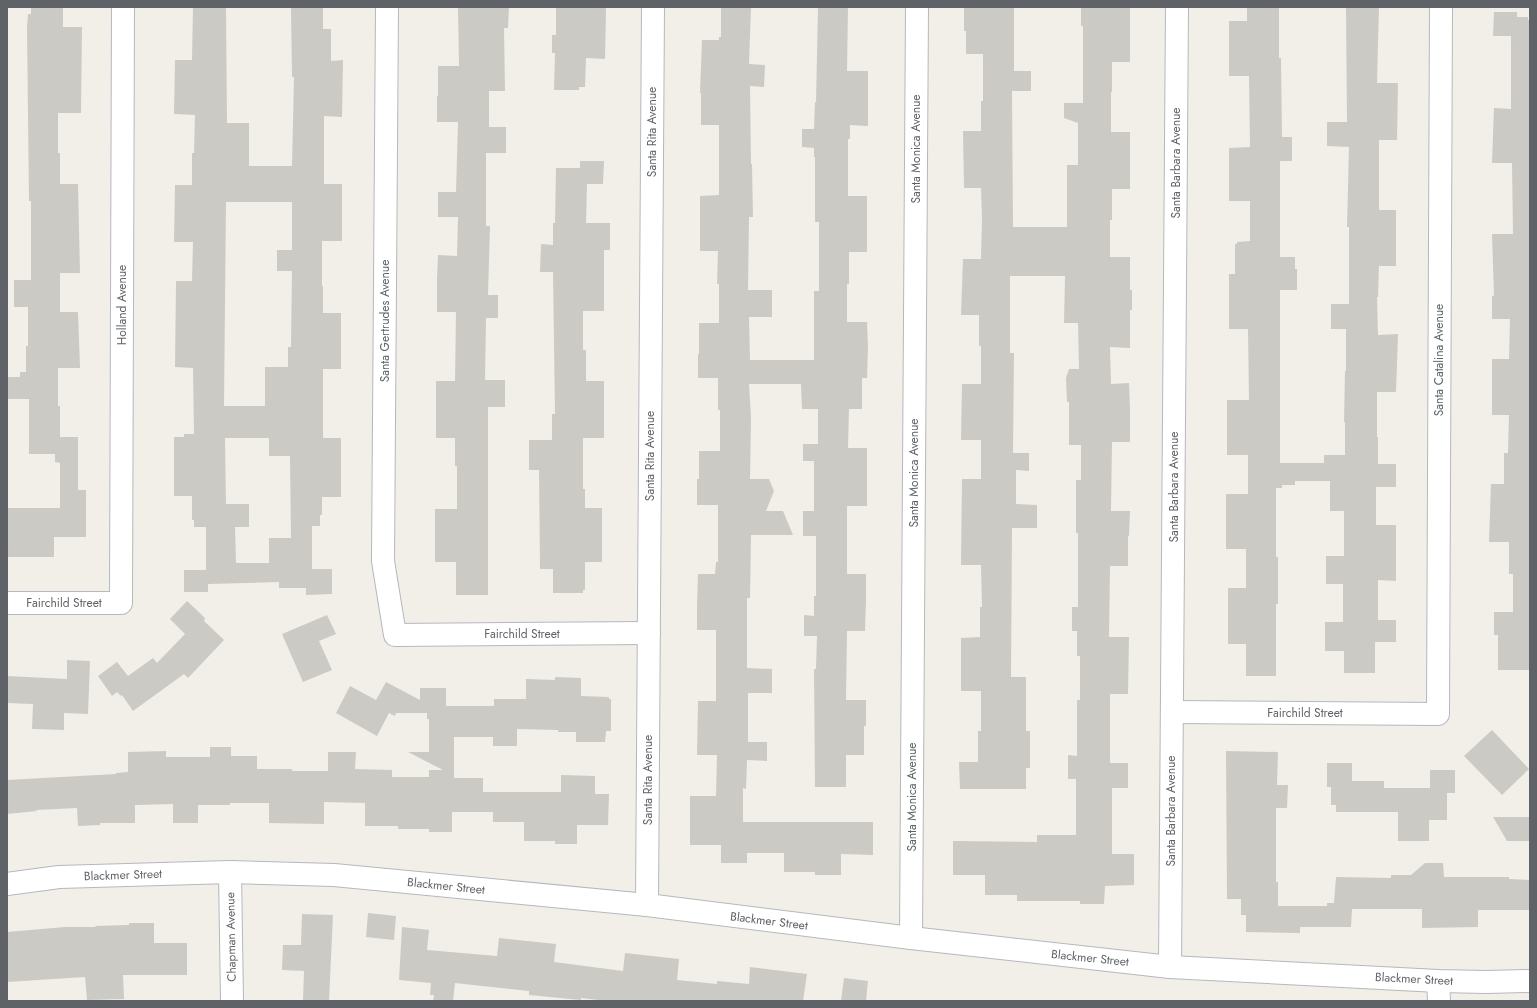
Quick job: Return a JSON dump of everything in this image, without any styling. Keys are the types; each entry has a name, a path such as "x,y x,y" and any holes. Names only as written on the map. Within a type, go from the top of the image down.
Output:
{"street":[{"name":"Holland Avenue","path":"121,603 123,7"},
{"name":"Santa Gertrudes Avenue","path":"387,7 383,560 394,635"},
{"name":"Santa Rita Avenue","path":"647,906 653,7"},
{"name":"Santa Monica Avenue","path":"911,938 917,7"},
{"name":"Santa Barbara Avenue","path":"1170,967 1177,7"},
{"name":"Santa Catalina Avenue","path":"1438,714 1441,7"},
{"name":"Fairchild Street","path":"7,603 121,603"},
{"name":"Fairchild Street","path":"394,635 649,633"},
{"name":"Fairchild Street","path":"1172,712 1438,714"},
{"name":"Blackmer Street","path":"7,884 59,877 230,872 334,875 647,906 911,938 1170,967 1438,991 1486,982 1530,981"},
{"name":"Chapman Avenue","path":"230,872 232,1001"}],"building":[{"path":"31,7 63,7 63,27 82,27 81,113 58,113 60,184 78,184 80,273 60,273 60,312 78,312 80,368 58,368 58,406 60,406 60,437 78,437 78,490 86,490 86,537 54,537 54,557 7,557 7,508 60,508 60,463 55,462 55,454 29,454 29,399 7,399 8,377 20,377 20,372 26,372 26,346 28,346 28,307 14,307 14,280 31,280 31,201 29,201 27,27 28,14 31,14"},
{"path":"193,7 226,7 227,123 249,123 249,166 292,166 294,77 292,77 291,7 323,7 323,29 331,29 331,61 343,60 342,117 324,116 324,184 342,184 342,241 322,241 323,313 341,313 341,369 323,369 323,438 341,438 341,497 322,497 322,515 320,515 320,526 312,526 312,569 332,569 332,594 306,595 306,588 279,588 279,582 208,584 208,592 184,592 184,570 206,570 206,527 194,527 194,520 192,520 192,496 174,496 174,437 184,437 184,434 194,434 193,368 175,367 176,281 192,281 193,242 174,242 175,185 192,185 192,153 194,153 195,115 174,114 175,60 192,60","holes":["226,202 292,202 292,250 277,250 277,271 292,271 291,347 288,347 288,367 265,367 265,406 224,406","225,438 269,438 269,456 290,456 291,538 269,538 269,563 236,563 235,527 249,527 249,504 226,504"]},
{"path":"458,7 509,7 508,28 504,28 505,91 489,91 489,127 506,127 506,153 486,153 486,226 490,226 488,295 498,295 498,318 486,318 485,380 505,380 505,407 488,407 488,595 456,595 456,562 435,562 435,509 457,509 457,466 455,466 455,438 436,438 436,381 455,381 456,312 437,312 437,280 438,255 457,256 458,217 438,217 438,192 456,192 458,122 437,122 437,96 438,66 459,66"},
{"path":"556,7 606,7 605,59 586,58 585,87 579,87 579,90 554,90 555,53 552,53 552,35 556,35"},
{"path":"721,7 751,7 749,64 765,65 764,87 750,86 753,217 749,217 748,290 772,290 772,317 749,317 750,360 814,360 814,291 819,291 819,222 815,222 814,148 802,147 802,129 814,129 818,7 848,7 847,71 868,71 868,126 850,125 850,139 848,139 848,196 867,196 867,252 849,252 849,284 847,284 847,322 867,322 868,347 867,378 862,378 862,409 849,409 848,448 867,448 867,506 847,506 847,574 866,574 866,600 865,631 847,631 846,700 866,700 866,726 864,726 864,755 846,755 846,787 815,787 814,669 816,669 817,636 804,636 804,615 814,616 814,596 816,596 816,536 803,536 803,511 814,511 814,461 803,461 803,444 818,444 818,409 802,409 801,384 749,384 751,418 750,479 769,479 774,491 766,511 783,511 793,535 751,535 750,598 747,598 747,668 772,669 772,693 748,693 748,742 767,742 767,761 747,760 746,789 743,788 743,822 873,822 873,855 841,854 841,875 815,875 815,872 784,872 784,853 747,853 747,863 721,863 721,845 690,845 690,796 716,796 717,755 697,755 698,701 716,701 716,630 697,630 697,605 698,574 715,574 716,562 718,562 718,505 697,505 697,479 699,479 699,451 720,451 718,378 698,378 698,354 699,323 719,323 719,284 717,284 718,251 700,251 700,196 719,195 719,125 701,125 700,93 702,40 719,40 719,37 721,37"},
{"path":"964,7 1014,7 1014,71 1031,71 1031,91 1012,91 1013,227 1067,227 1067,165 1078,165 1078,123 1064,118 1064,103 1083,103 1083,26 1081,26 1081,7 1130,8 1130,62 1112,62 1111,132 1130,132 1130,189 1112,189 1110,257 1130,257 1130,290 1132,290 1132,310 1130,310 1130,348 1110,347 1111,384 1129,383 1130,410 1130,442 1112,442 1111,511 1130,511 1128,566 1110,566 1109,637 1129,637 1128,694 1110,694 1110,763 1128,763 1128,788 1112,788 1112,854 1134,854 1134,885 1105,886 1104,904 1080,904 1080,901 1017,901 1017,895 985,895 985,875 953,875 953,841 1037,842 1037,835 1076,835 1076,779 1068,779 1068,755 1077,756 1077,700 1080,700 1080,656 1077,656 1077,631 1072,631 1072,607 1078,607 1076,480 1081,480 1081,445 1069,445 1069,402 1067,402 1066,378 1069,369 1079,369 1078,323 1064,323 1065,276 1010,276 1010,353 1014,353 1013,453 1029,453 1029,471 1016,470 1016,504 1037,505 1037,528 1012,528 1011,677 1026,677 1026,731 1030,731 1030,768 1026,768 1026,789 960,789 959,762 978,762 978,731 981,731 981,691 961,691 961,638 980,637 980,607 982,607 981,565 961,565 962,479 981,479 981,440 961,440 962,384 981,384 979,315 961,315 963,259 981,259 982,219 981,188 964,188 963,131 981,131 981,101 983,101 983,54 966,54"},
{"path":"1247,7 1279,7 1282,137 1292,137 1292,161 1280,161 1280,257 1295,257 1295,269 1297,269 1297,290 1280,290 1280,463 1324,463 1324,455 1345,455 1344,422 1346,329 1331,329 1331,304 1349,304 1349,227 1347,227 1349,147 1327,146 1327,122 1347,122 1346,7 1379,7 1377,83 1398,83 1397,140 1379,140 1379,210 1396,210 1396,266 1379,266 1377,297 1378,335 1398,334 1396,392 1377,392 1378,464 1396,464 1396,487 1376,487 1376,525 1396,525 1396,581 1378,580 1378,620 1396,620 1396,642 1375,642 1375,673 1344,673 1344,651 1325,651 1325,622 1343,622 1343,584 1326,584 1326,556 1344,556 1344,511 1330,511 1330,481 1295,481 1295,485 1282,485 1282,488 1276,488 1278,604 1276,604 1276,676 1246,676 1246,644 1228,644 1228,588 1246,588 1246,549 1226,549 1226,494 1248,494 1248,455 1227,455 1227,400 1249,400 1248,329 1229,329 1229,274 1235,274 1235,244 1237,244 1237,242 1250,241 1250,201 1229,201 1229,148 1250,147 1249,76 1229,76 1229,21 1247,21"},
{"path":"1494,12 1517,12 1517,17 1528,17 1528,20 1530,20 1530,670 1498,670 1498,635 1494,635 1494,612 1513,612 1513,574 1509,574 1509,542 1489,542 1491,484 1504,484 1504,453 1508,453 1509,415 1492,415 1492,359 1509,359 1510,319 1492,319 1492,296 1494,296 1492,234 1513,234 1512,163 1492,163 1494,108 1511,109 1511,36 1493,36"},
{"path":"580,161 604,161 603,184 587,184 586,223 610,223 610,250 604,250 604,311 583,311 583,350 586,350 586,381 604,381 604,438 583,438 583,489 585,489 585,508 602,508 602,562 585,562 585,590 583,590 583,593 553,593 553,569 540,569 539,470 529,470 529,440 552,440 552,414 555,414 553,272 540,272 541,244 553,245 556,168 580,168"},
{"path":"187,601 205,618 204,621 224,640 188,678 184,674 133,711 122,695 121,696 117,692 112,696 98,676 117,662 128,676 153,658 157,663 185,634 170,619"},
{"path":"327,615 336,634 319,641 332,670 303,682 282,634"},
{"path":"67,660 90,661 88,714 64,713 64,730 32,729 33,704 7,703 7,676 67,679"},
{"path":"555,677 581,678 581,696 609,697 609,699 611,699 611,731 606,731 605,742 576,742 576,732 558,732 558,730 517,729 517,746 493,746 493,737 454,737 454,778 483,778 483,792 561,792 561,775 595,776 595,794 609,794 608,825 577,825 577,844 555,844 555,841 524,841 524,822 493,822 493,812 452,812 452,832 429,832 429,829 398,829 398,826 365,826 365,803 324,802 324,824 269,823 269,803 198,805 198,823 173,823 173,804 135,805 135,823 100,823 100,825 78,826 77,808 36,810 37,811 7,814 7,780 116,774 128,772 128,752 166,751 166,757 210,757 210,747 231,747 231,756 257,756 257,769 328,771 328,752 356,752 355,769 392,770 392,777 429,777 429,770 443,770 408,752 429,752 429,719 427,719 427,713 396,713 395,716 389,713 377,736 336,713 350,686 376,700 386,682 420,700 420,688 446,688 446,706 494,706 494,699 526,699 526,679 555,680"},
{"path":"1492,730 1529,769 1502,795 1464,756"},
{"path":"1226,751 1278,752 1277,785 1288,785 1287,808 1276,808 1276,882 1278,882 1278,906 1327,906 1327,903 1334,903 1336,877 1391,878 1391,875 1411,875 1425,863 1443,863 1444,877 1509,877 1509,879 1530,880 1530,910 1478,910 1478,927 1422,928 1422,909 1352,909 1351,927 1300,927 1300,933 1246,932 1246,915 1241,915 1241,899 1227,899"},
{"path":"1327,763 1352,763 1352,781 1384,781 1384,788 1430,788 1430,770 1455,770 1455,793 1447,793 1447,820 1429,820 1429,841 1398,841 1398,812 1336,812 1336,805 1331,805 1331,787 1327,787"},
{"path":"1493,817 1530,817 1530,841 1507,841"},
{"path":"368,913 396,916 394,940 366,937"},
{"path":"302,914 333,915 329,1001 303,1001 304,971 282,970 283,945 301,945"},
{"path":"129,923 154,923 154,943 187,943 187,975 123,975 124,999 87,1000 85,977 7,982 7,932 65,927 129,925"},
{"path":"402,927 429,930 427,950 497,956 499,938 556,944 554,962 623,971 625,953 679,959 677,980 717,984 717,981 749,984 750,967 807,974 803,1001 607,1001 581,998 581,1000 529,995 529,991 455,983 453,1001 433,1001 434,995 430,995 431,983 399,980"},
{"path":"844,978 868,981 866,1001 841,1001"}]}
